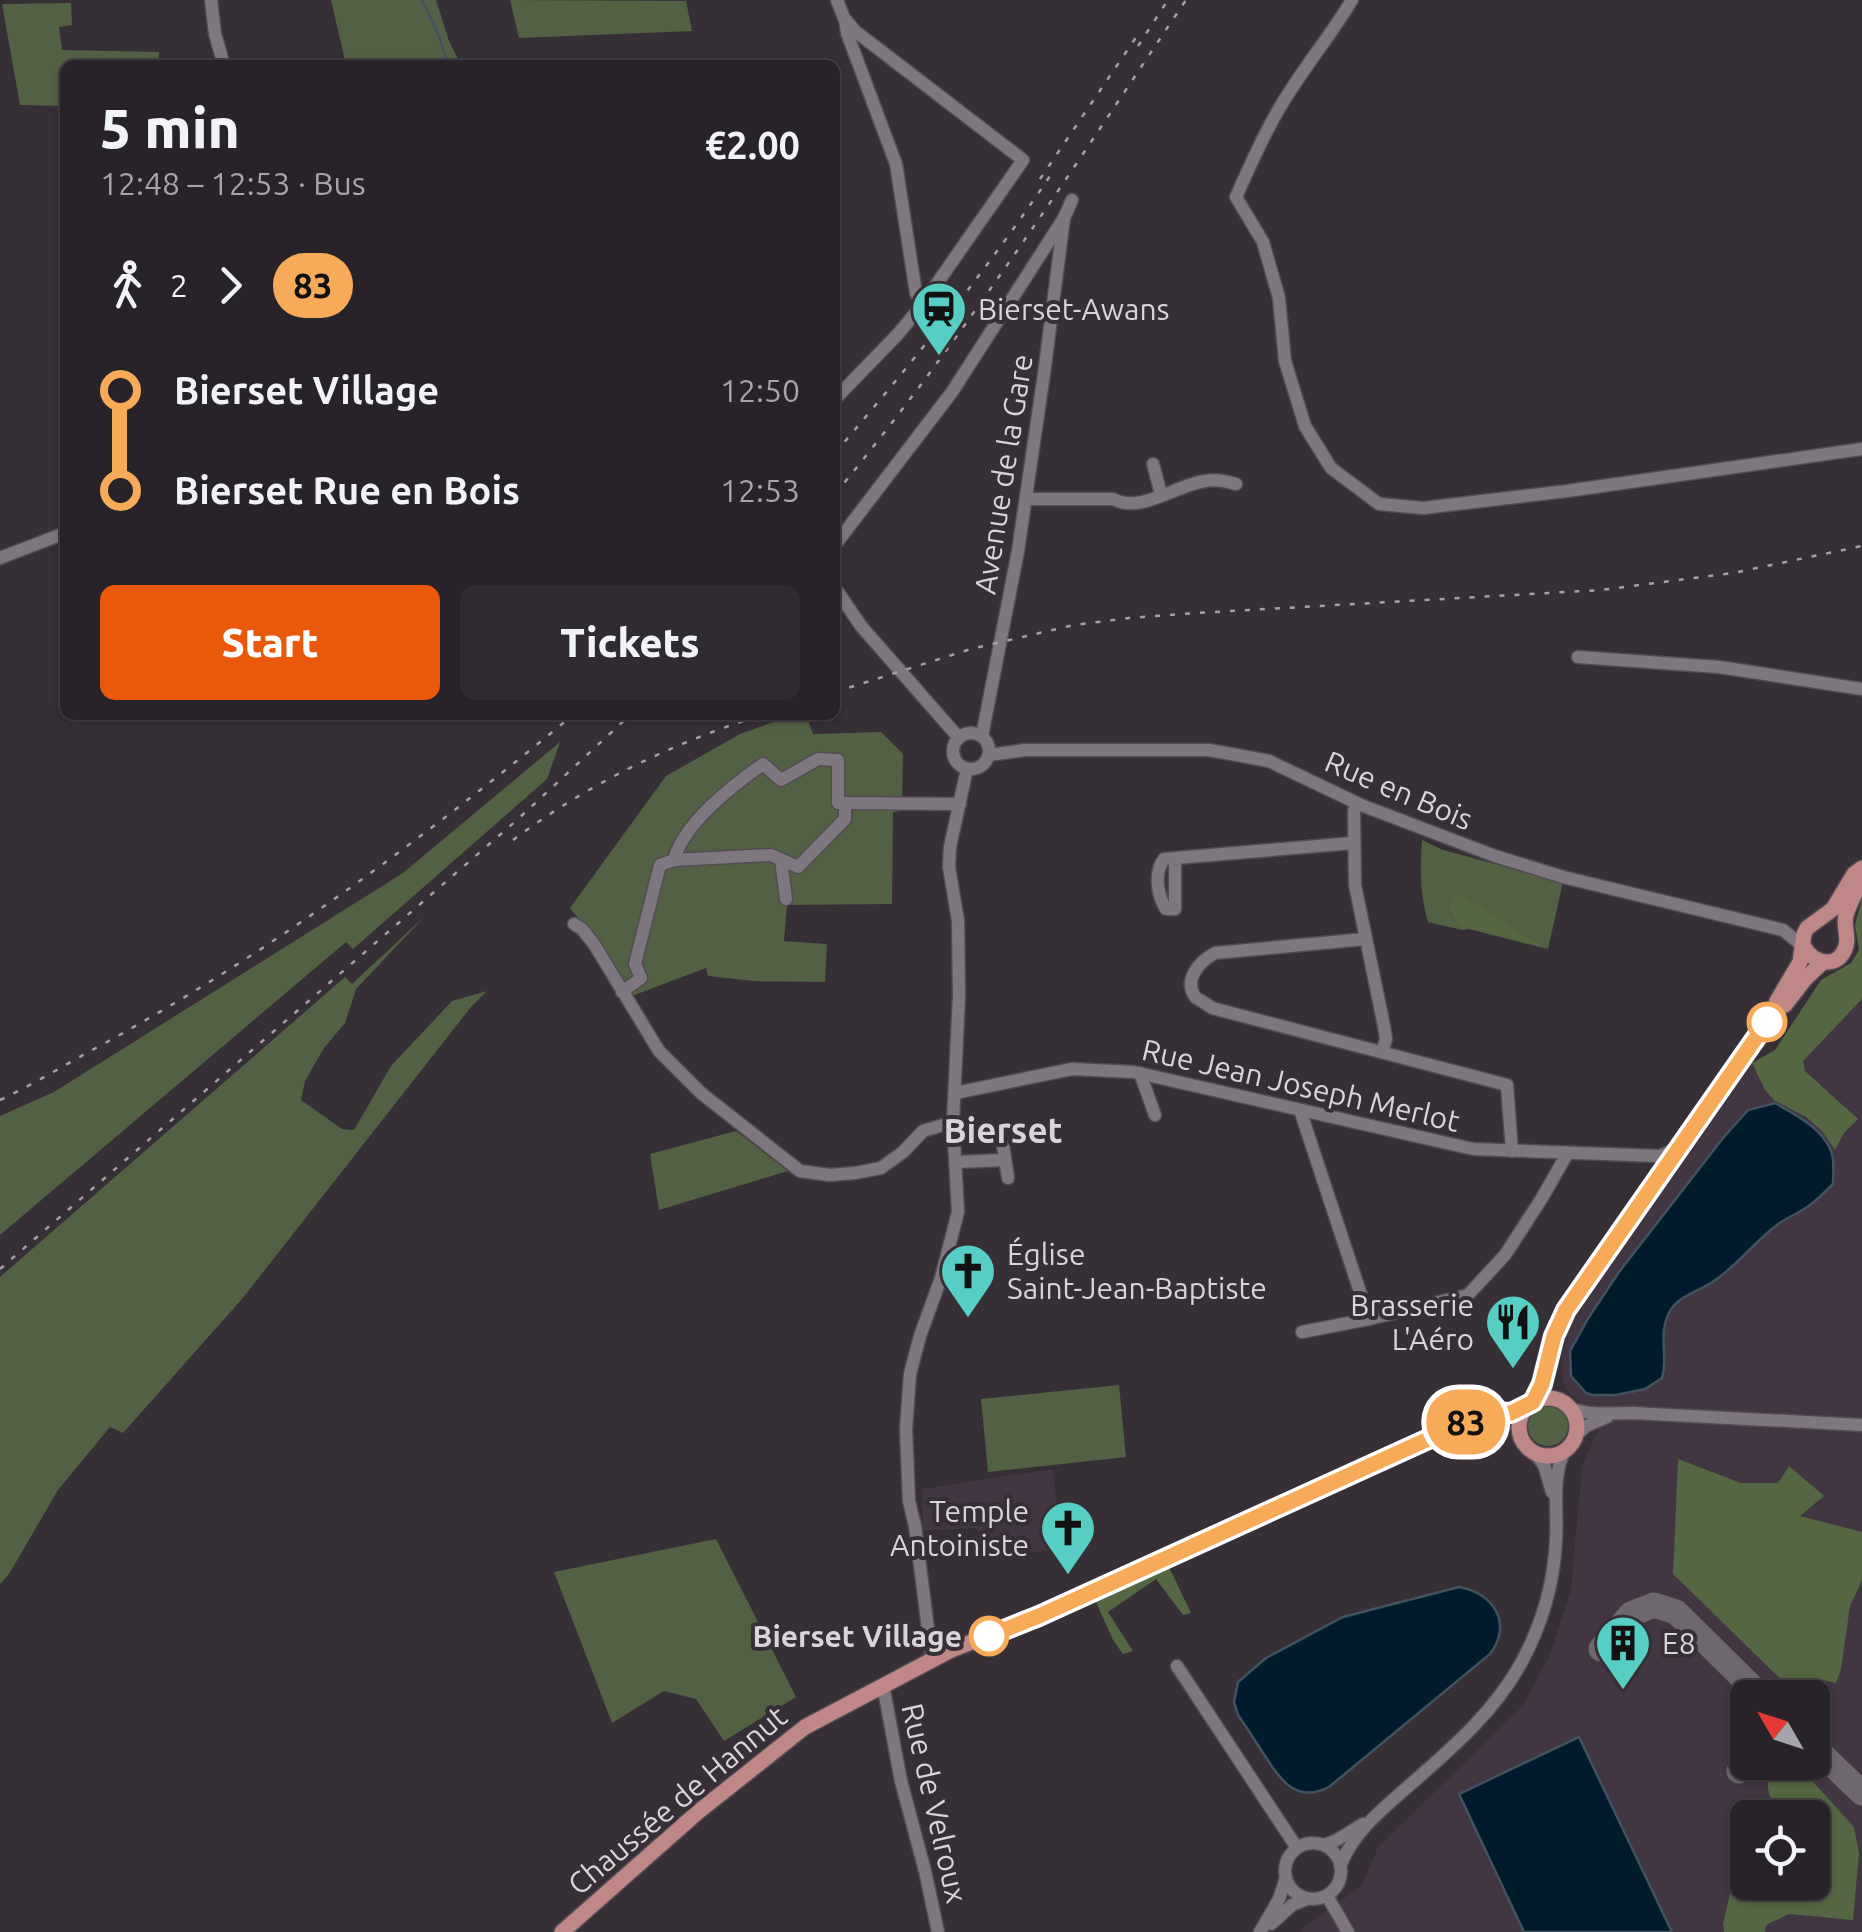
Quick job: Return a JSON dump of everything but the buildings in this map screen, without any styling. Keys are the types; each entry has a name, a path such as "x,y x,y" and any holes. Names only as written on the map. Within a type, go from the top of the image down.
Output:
{"main road":[{"path":"1520,1436 1520,1419 1542,1384 1554,1336 1566,1310 1777,1008 1777,1000 1799,966 1804,934 1836,906 1854,874 1862,873 1846,916 1843,953 1823,962 1811,958 1804,947"},
{"path":"1817,921 1834,921 1845,931"},
{"path":"1777,1008 1784,1006 1823,962"},
{"path":"1484,1416 1507,1424 1532,1451 1549,1456 1570,1443 1576,1420 1555,1385 1549,1363"},
{"path":"1531,1404 1548,1398 1566,1405"},
{"name":"Chaussée de Hannut","path":"562,1932 762,1759 805,1727 951,1650 1039,1616 1489,1412 1511,1413 1531,1404"}],"street":[{"path":"210,0 223,60"},
{"path":"837,0 896,164 916,292 922,304"},
{"path":"1352,0 1292,87 1258,146 1236,197 1263,242 1278,298 1285,361 1305,426 1332,468 1379,504 1423,508 1568,492 1862,449"},
{"path":"840,394 922,304 1023,160 855,31 844,18"},
{"path":"840,538 952,392 1072,200"},
{"name":"Avenue de la Gare","path":"982,736 1018,551 1064,218"},
{"path":"1154,464 1162,494"},
{"path":"1026,498 1113,499 1140,504 1202,481 1236,484"},
{"path":"0,558 60,535"},
{"path":"840,595 861,626 958,738"},
{"path":"1578,658 1719,667 1862,689"},
{"path":"968,733 982,736 990,755 986,763 967,769 956,762 954,744 958,738 968,733"},
{"name":"Rue en Bois","path":"990,755 1025,750 1221,752 1270,760 1356,803 1495,856 1784,930 1804,947"},
{"path":"674,860 678,845 715,804 763,764 781,780 818,759 838,760 838,803 960,804"},
{"path":"932,1660 915,1526 908,1501 906,1429 910,1374 958,1212 953,1122 960,996 958,921 949,867 967,769"},
{"path":"622,992 641,978 636,964 660,865 674,860 771,855 798,867 845,819 845,802"},
{"path":"1356,803 1355,885 1386,1039 1382,1052"},
{"path":"1176,859 1353,844"},
{"path":"781,860 786,898"},
{"name":"Rue en Bois","path":"1784,930 1817,921"},
{"path":"574,924 594,944 660,1051 701,1094 800,1171 829,1175 882,1168 923,1131 953,1122"},
{"path":"1366,939 1215,953 1202,960 1193,972 1192,987 1196,998 1212,1008 1507,1086 1512,1151"},
{"name":"Rue Jean Joseph Merlot","path":"955,1093 1072,1069 1140,1073 1473,1149 1638,1156 1666,1154 1679,1148"},
{"path":"1140,1073 1155,1115"},
{"path":"1300,1110 1369,1319"},
{"path":"956,1162 1004,1153 1008,1178"},
{"path":"1302,1332 1468,1295 1506,1255 1566,1154"},
{"path":"1638,1156 1649,1170 1650,1189"},
{"path":"1566,1405 1584,1413 1608,1415 1633,1412 1862,1425"},
{"path":"1341,1864 1338,1856 1315,1843 1297,1848 1288,1858 1286,1878 1294,1892 1307,1899 1327,1896 1339,1883 1341,1864 1349,1848 1369,1821 1492,1706 1518,1668 1538,1626 1550,1584 1560,1462 1570,1443 1586,1426 1608,1415"},
{"path":"1532,1451 1544,1465 1555,1494"},
{"path":"1177,1666 1297,1848"},
{"name":"Rue de Velroux","path":"884,1686 901,1781 938,1932"},
{"path":"1324,1845 1369,1821"},
{"path":"1261,1932 1261,1926 1280,1900 1286,1878"},
{"path":"1327,1896 1348,1932"},
{"path":"1261,1932 1292,1905 1307,1899"}],"shaded area":[{"path":"1862,899 1862,1932 1298,1932 1362,1885 1378,1847 1523,1706 1550,1655 1571,1590 1582,1466 1599,1428 1596,1406 1581,1404 1563,1381 1562,1355 1569,1326 1752,1063 1775,1050 1821,980 1851,963 1859,950 1855,925"},
{"path":"1053,1469 1061,1548 988,1561 976,1528 923,1531 922,1489"}],"green space":[{"path":"331,0 436,0 458,60 345,60"},
{"path":"510,0 686,1 692,31 519,38"},
{"path":"71,3 72,25 59,27 62,50 159,52 158,60 60,60 60,106 20,105 2,4"},
{"path":"779,720 808,720 813,734 881,732 903,754 902,811 893,812 892,904 787,905 784,941 827,944 825,982 708,976 706,968 629,997 602,948 570,908 666,776 740,734"},
{"path":"560,742 547,779 353,949 346,942 0,1235 0,1116 54,1092 403,873"},
{"path":"1422,840 1443,850 1563,882 1548,949 1459,894 1448,909 1462,930 1428,922 1421,881"},
{"path":"1458,893 1548,949 1462,930 1448,909"},
{"path":"1862,899 1862,999 1803,1061 1805,1071 1858,1119 1835,1150 1806,1117 1774,1100 1752,1063 1775,1050 1821,980 1851,963 1859,950 1855,925"},
{"path":"425,916 356,989 345,1023 324,1048 305,1081 301,1100 342,1129 354,1130 391,1066 452,1001 487,991 242,1299 123,1433 110,1427 58,1490 0,1584 0,1277 345,977 352,984"},
{"path":"736,1131 788,1171 659,1210 650,1154"},
{"path":"1119,1385 1126,1457 988,1472 981,1399"},
{"path":"1548,1406 1562,1412 1568,1426 1562,1440 1548,1446 1534,1440 1528,1426 1534,1412"},
{"path":"1678,1459 1741,1483 1778,1483 1789,1466 1824,1496 1800,1516 1862,1532 1862,1580 1850,1606 1836,1683 1782,1680 1673,1574"},
{"path":"716,1539 796,1697 724,1741 696,1699 664,1691 612,1723 554,1572"},
{"path":"1169,1567 1191,1613 1183,1615 1156,1579 1108,1612 1133,1651 1123,1654 1096,1602"},
{"path":"1768,1780 1811,1780 1830,1800 1770,1800"},
{"path":"1830,1801 1854,1827 1859,1853 1853,1920 1789,1914 1766,1925 1765,1932 1724,1932 1730,1894 1730,1900 1830,1900"}],"water":[{"path":"1775,1103 1807,1123 1827,1143 1833,1159 1833,1184 1810,1205 1781,1222 1723,1275 1674,1306 1664,1328 1662,1378 1645,1389 1616,1395 1586,1393 1571,1376 1570,1351 1589,1317 1723,1138 1748,1110"},
{"path":"1459,1587 1482,1596 1496,1612 1500,1632 1490,1654 1329,1787 1307,1793 1284,1781 1238,1715 1234,1702 1238,1682 1266,1658 1343,1617"},
{"path":"1579,1737 1672,1932 1524,1932 1459,1794"}],"waterway":[{"path":"422,0 446,60"}],"taxiway":[{"path":"1601,1649 1631,1614 1654,1605 1676,1612 1745,1680"},
{"path":"1830,1762 1862,1793"}],"railway":[{"path":"1138,46 1168,0"},
{"path":"840,488 973,313 1186,0"},
{"path":"1040,179 1141,30"},
{"path":"840,447 949,315 1054,170"},
{"path":"840,690 971,649 1074,625 1196,613 1601,590 1733,573 1862,546"},
{"path":"0,1100 158,1013 281,935 459,807 567,720"},
{"path":"0,1269 517,820 625,720"},
{"path":"513,840 632,767 748,720"}],"bus line":[{"name":"83","path":"989,1636 1468,1421 1489,1412 1511,1413 1533,1402 1566,1310 1767,1022"}],"place":[{"name":"Bierset-Awans","path":"939,358"},
{"name":"Église Saint-Jean-Baptiste","path":"968,1320"},
{"name":"Brasserie L'Aéro","path":"1513,1371"},
{"name":"Temple Antoiniste","path":"1068,1577"},
{"name":"Bierset Village","path":"989,1636"},
{"name":"E8","path":"1623,1692"}],"district":[{"name":"Bierset","path":"1003,1130"}]}
